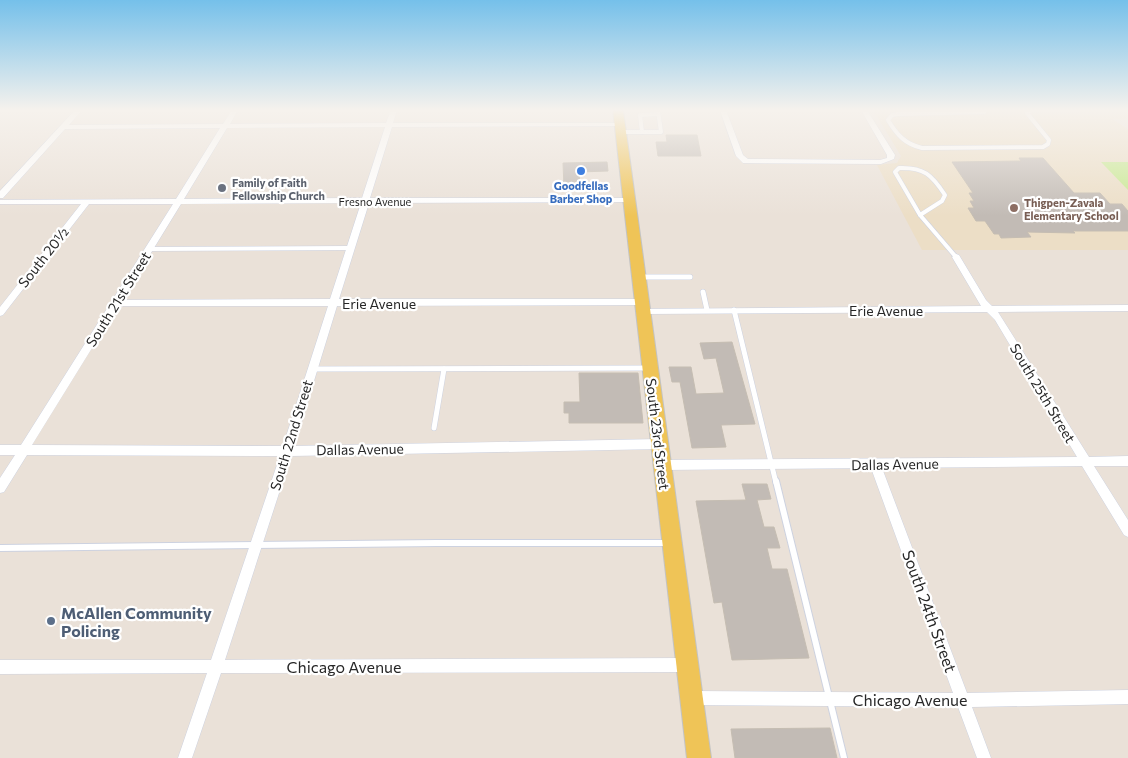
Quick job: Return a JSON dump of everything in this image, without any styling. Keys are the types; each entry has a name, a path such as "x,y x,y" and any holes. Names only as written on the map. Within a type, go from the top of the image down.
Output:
{"main road":[{"name":"South 23rd Street","path":"623,145 698,758"}],"street":[{"path":"0,196 47,145"},
{"name":"South 21st Street","path":"0,488 213,145"},
{"name":"South 22nd Street","path":"186,758 257,545 383,145"},
{"path":"736,145 740,156 746,162 881,162 890,159 891,155 885,145"},
{"name":"Fresno Avenue","path":"0,202 629,200"},
{"name":"South 20½","path":"0,313 87,202"},
{"name":"South 25th Street","path":"956,258 983,302 998,318 1128,531"},
{"name":"Erie Avenue","path":"116,303 642,306 707,310 1128,308"},
{"name":"Dallas Avenue","path":"0,450 287,451 660,444"},
{"name":"Dallas Avenue","path":"662,465 1128,461"},
{"name":"South 24th Street","path":"875,464 984,758"},
{"name":"Chicago Avenue","path":"0,667 687,664"},
{"name":"Chicago Avenue","path":"691,698 962,700 1128,697"}],"lane":[{"path":"910,145 922,148 1043,147 1046,145"},
{"path":"920,215 942,201 945,195 934,178 927,172 919,168 899,168 895,172 920,215 925,223 950,246 956,258"},
{"path":"149,249 350,248"},
{"path":"639,277 690,277"},
{"path":"704,292 707,310"},
{"path":"734,310 844,758"},
{"path":"312,369 650,368"},
{"path":"434,428 444,369"},
{"path":"0,548 672,543"}],"shaded area":[{"name":"Thigpen-Zavala Elementary School","path":"895,145 1128,145 1128,250 922,250 877,165 897,163 901,156"}],"green space":[{"path":"1101,162 1128,162 1128,190"}],"building":[{"path":"656,145 699,145 701,156 658,156"},
{"path":"1019,158 1043,158 1074,193 1100,193 1110,204 1122,204 1128,211 1128,231 1027,232 1031,237 1001,238 999,234 994,234 985,221 976,221 968,208 974,208 970,201 974,201 969,193 973,193 952,162 1021,161"},
{"path":"607,162 608,171 579,172 580,187 564,187 563,163"},
{"path":"732,342 755,424 721,425 726,447 692,448 680,382 672,382 669,367 691,367 696,394 724,393 716,358 704,359 700,343"},
{"path":"579,373 638,373 643,423 569,423 569,413 564,413 564,402 580,402"},
{"path":"742,484 767,484 771,499 757,500 764,527 774,527 780,548 767,548 772,569 787,569 809,658 732,660 722,602 714,603 696,501 746,500"},
{"path":"830,728 837,758 735,758 731,729"}],"place":[{"name":"Goodfellas Barber Shop","path":"581,171"},
{"name":"Family of Faith Fellowship Church","path":"222,188"},
{"name":"Thigpen-Zavala Elementary School","path":"1014,208"},
{"name":"McAllen Community Policing","path":"51,621"}]}
